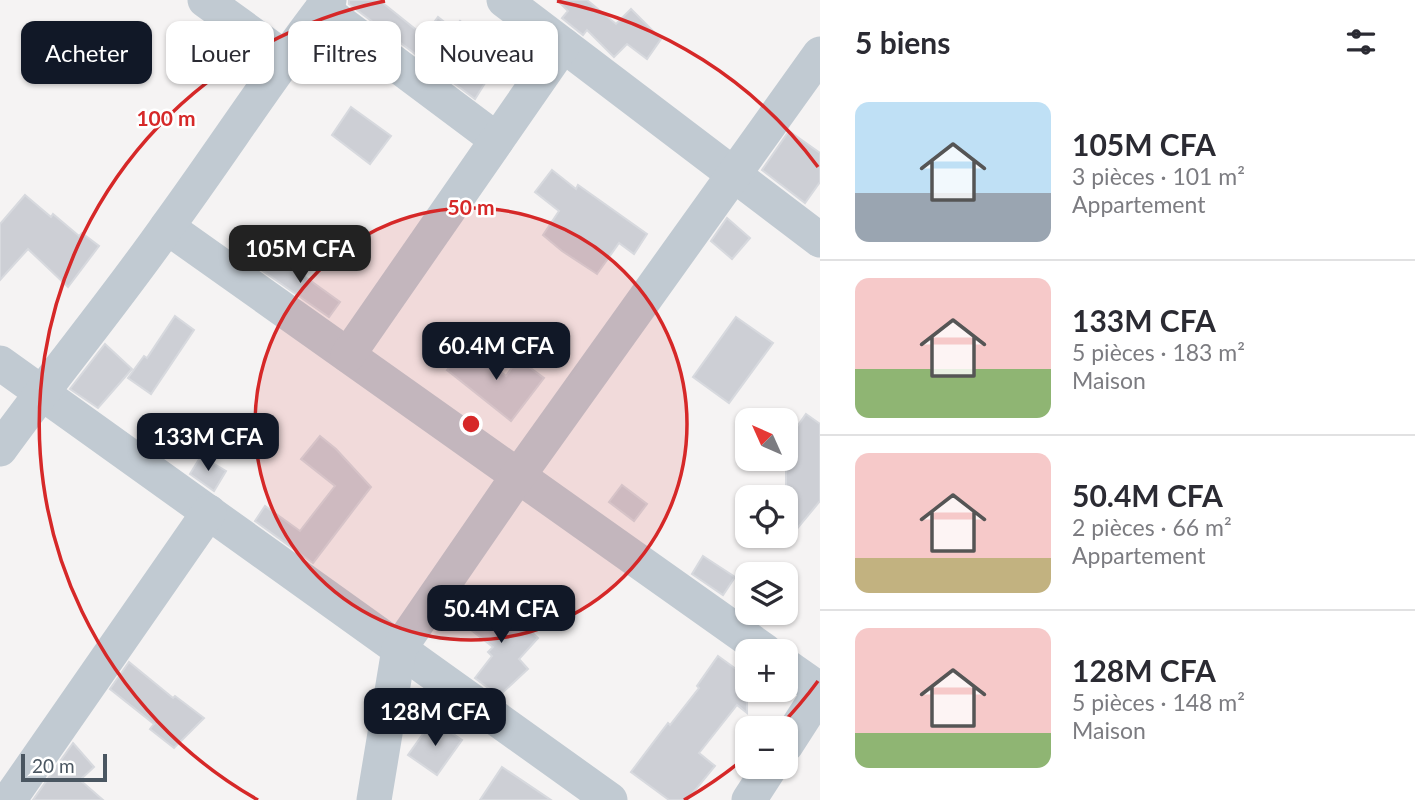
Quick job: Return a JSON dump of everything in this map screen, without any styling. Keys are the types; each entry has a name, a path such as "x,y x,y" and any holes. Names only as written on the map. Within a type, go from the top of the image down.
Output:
{"street":[{"path":"205,0 285,58"},
{"path":"505,0 820,240"},
{"path":"0,449 41,391 167,227 326,4 497,140"},
{"path":"348,355 563,44"},
{"path":"374,800 399,649 518,476 820,54"},
{"path":"167,227 748,639"},
{"path":"0,363 610,800"},
{"path":"9,800 209,512"},
{"path":"798,675 820,691 798,725"},
{"path":"749,800 763,779"}],"building":[{"path":"349,0 379,0 415,29 415,54 401,43 401,21 372,21 349,4"},
{"path":"557,0 587,0 616,24 631,9 661,39 647,59 627,44 614,57 587,30 583,35 562,18 568,11"},
{"path":"455,84 484,84 475,99"},
{"path":"351,107 391,136 370,164 332,135"},
{"path":"789,131 820,153 820,182 805,203 762,170"},
{"path":"552,170 576,189 578,185 647,234 634,254 619,243 597,274 543,235 559,211 535,192"},
{"path":"25,195 51,217 53,214 79,236 82,233 99,246 68,287 28,249 0,280 0,224"},
{"path":"727,218 750,238 732,259 711,241"},
{"path":"272,253 340,302 329,317 260,269"},
{"path":"175,316 194,330 151,394 128,378 144,356 147,358"},
{"path":"736,317 773,343 729,403 693,377"},
{"path":"105,344 132,369 98,408 70,389"},
{"path":"468,345 506,376 518,359 544,378 511,421 447,370"},
{"path":"806,414 820,424 820,501 798,528 798,485 786,485 786,471 798,471 798,425"},
{"path":"320,436 336,449 371,487 313,563 255,521 265,506 300,531 335,486 301,459"},
{"path":"201,456 226,471 214,491 190,474"},
{"path":"622,485 647,504 634,521 609,502"},
{"path":"703,556 735,577 723,595 692,574"},
{"path":"493,596 538,638 519,659 528,669 499,696 475,678 492,656 488,652 493,647 466,626 486,599 489,601"},
{"path":"718,656 735,668 735,702 747,702 747,713 737,705 699,753 715,766 687,800 669,800 631,772 699,688 697,686"},
{"path":"129,662 173,698 175,696 204,718 174,748 150,729 154,724 110,689"},
{"path":"433,720 462,740 437,775 408,755"},
{"path":"73,743 94,767 80,780 103,800 33,800"},
{"path":"502,767 551,800 480,800"}]}
